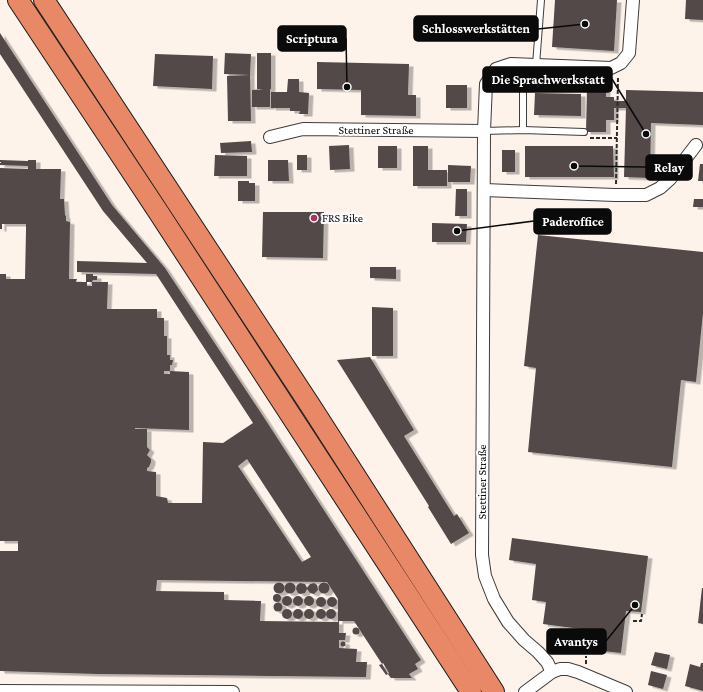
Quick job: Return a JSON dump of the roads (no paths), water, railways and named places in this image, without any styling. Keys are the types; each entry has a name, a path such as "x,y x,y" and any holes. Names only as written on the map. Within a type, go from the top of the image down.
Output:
{"highway":[{"path":"18,0 172,233 469,689"},
{"path":"44,0 306,398 491,687"},
{"path":"54,0 64,32"}],"street":[{"name":"Stettiner Straße","path":"552,672 547,662 508,622 494,599 485,576 482,555 484,130 486,84 496,69 512,64 611,68 622,63 629,53 633,0"},
{"name":"Stettiner Straße","path":"270,136 303,129 484,130"},
{"path":"484,190 646,195 660,188 670,179 699,143"},
{"path":"524,692 552,672 560,669 568,669 583,674 626,692"},
{"path":"0,691 232,692"}],"lane":[{"path":"536,65 541,0"},
{"path":"523,92 523,130"},
{"path":"484,130 584,132"}],"place":[{"name":"Schlosswerkstätten","path":"585,24"},
{"name":"Scriptura","path":"347,87"},
{"name":"Die Sprachwerkstatt","path":"646,134"},
{"name":"Relay","path":"574,166"},
{"name":"FRS Bike","path":"314,218"},
{"name":"Paderoffice","path":"457,231"},
{"name":"Avantys","path":"635,605"}]}
